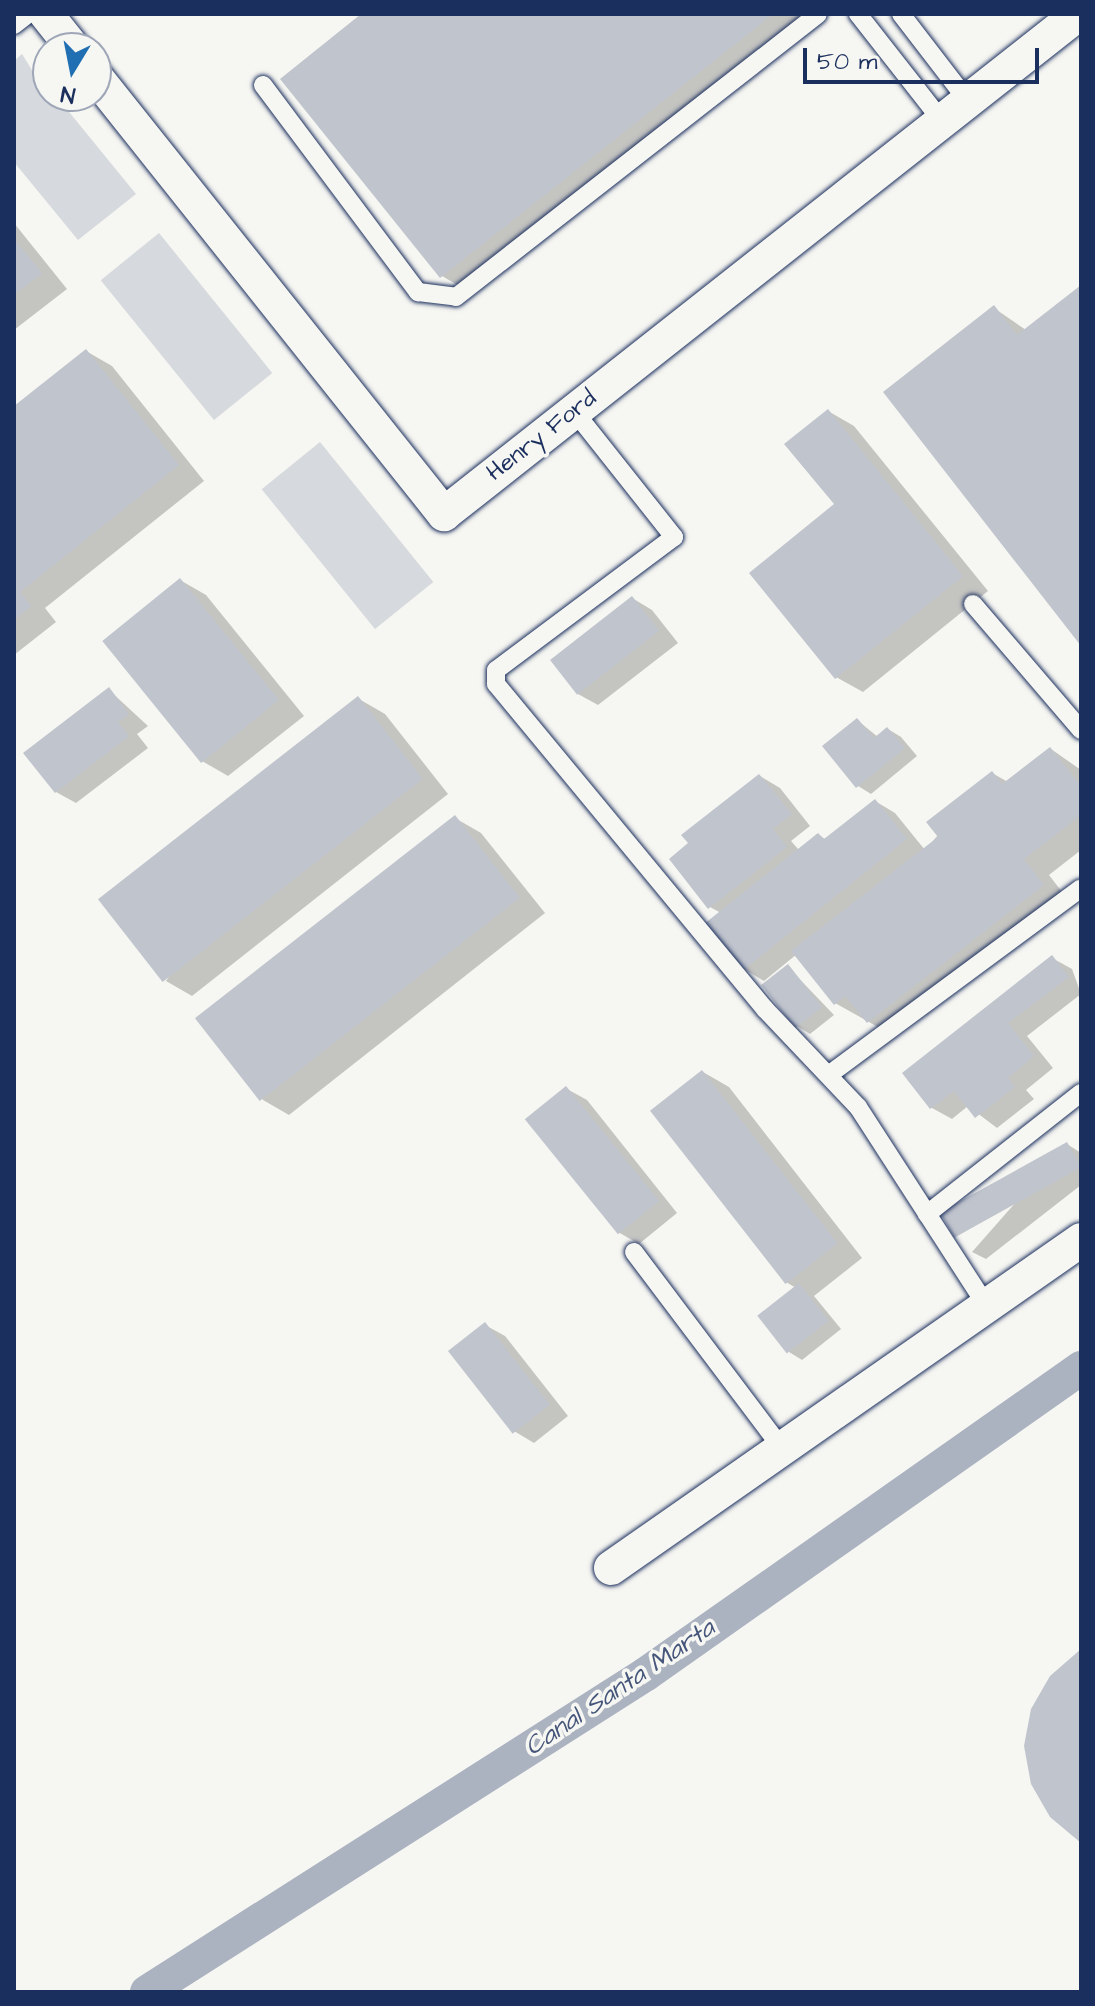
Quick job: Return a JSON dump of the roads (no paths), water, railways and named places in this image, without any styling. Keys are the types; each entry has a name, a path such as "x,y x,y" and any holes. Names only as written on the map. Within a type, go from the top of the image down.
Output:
{"street":[{"path":"46,14 60,32"},
{"name":"Henry Ford","path":"112,97 444,514 1078,14"},
{"path":"611,1568 985,1303 1081,1240"}],"lane":[{"path":"14,25 28,14"},
{"path":"263,85 418,292 456,297 818,14"},
{"path":"858,14 955,111"},
{"path":"901,14 955,111"},
{"path":"574,411 674,537 496,670 496,684 765,1009 830,1074 985,1303"},
{"path":"973,604 1081,730"},
{"path":"830,1074 1081,888"},
{"path":"927,1214 1081,1093"},
{"path":"634,1252 781,1447"}],"waterway":[{"name":"Canal Santa Marta","path":"147,1992 646,1674 1081,1368"}]}
